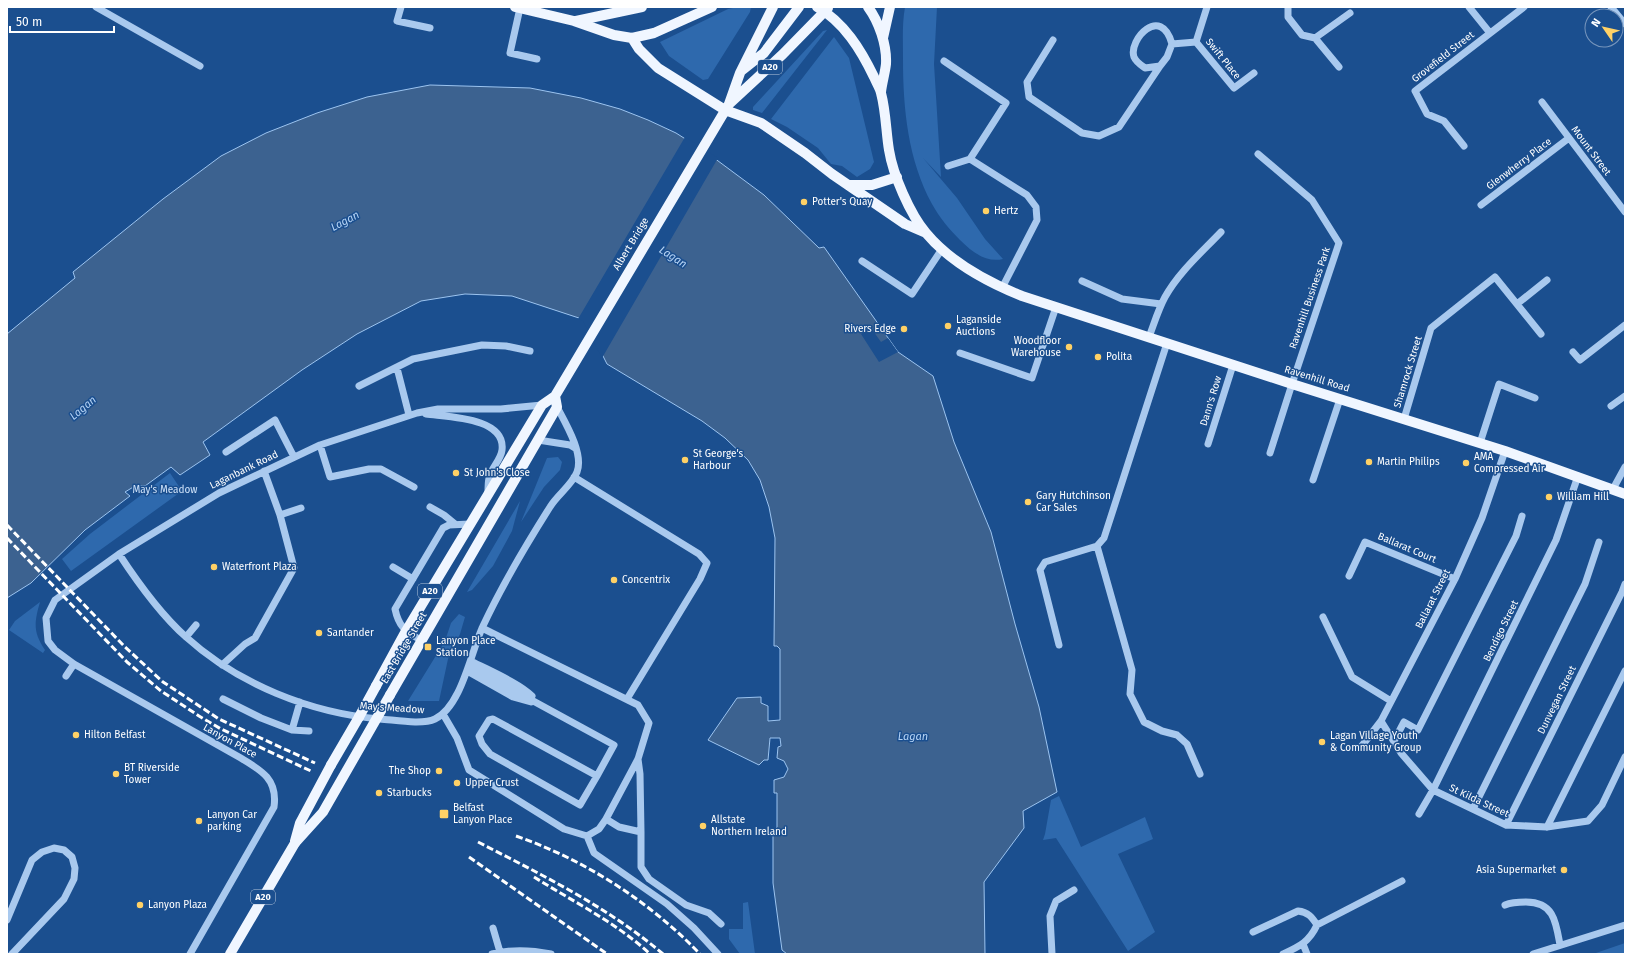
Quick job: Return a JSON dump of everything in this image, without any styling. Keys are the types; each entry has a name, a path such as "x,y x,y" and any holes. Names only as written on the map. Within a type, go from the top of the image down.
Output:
{"main road":[{"path":"574,21 642,7"},
{"path":"518,8 574,21 614,35 632,38 654,33 712,7"},
{"name":"A20","path":"727,107 740,73 773,7"},
{"path":"740,73 764,53 799,7"},
{"name":"Ravenhill Road","path":"868,7 878,24 883,39 886,62 881,92"},
{"path":"883,39 890,7"},
{"name":"A20","path":"727,107 778,59 823,8"},
{"name":"Ravenhill Road","path":"823,8 849,34 868,65 881,92 890,153 897,177 908,204 926,233 942,249 975,273 1002,288 1056,307 1292,384 1505,451 1625,494"},
{"path":"632,38 639,49 658,68 727,107 761,123 805,152 832,174 905,224 926,233"},
{"name":"Albert Bridge","path":"579,356 727,107"},
{"path":"849,186 872,186 897,177"},
{"name":"East Bridge Street","path":"295,843 300,823 310,801 406,631 542,405 555,396 579,356"},
{"path":"555,396 558,407"},
{"name":"East Bridge Street","path":"230,953 295,843 323,812 558,407"}],"street":[{"path":"96,7 200,66"},
{"path":"401,7 397,21 430,28"},
{"path":"1172,44 1196,42 1207,7"},
{"path":"1288,7 1288,17 1302,35 1315,38 1339,67"},
{"path":"1468,7 1490,33"},
{"name":"Grovefield Street","path":"1464,146 1444,121 1427,114 1415,91 1524,7"},
{"path":"1611,7 1625,24"},
{"path":"518,8 510,53 537,59"},
{"path":"1315,38 1350,13"},
{"path":"1053,40 1027,82 1028,97 1082,132 1099,136 1119,127 1167,57 1172,44 1169,34 1163,27 1156,25 1147,28 1136,42 1134,57 1139,64 1145,68 1160,66"},
{"name":"Swift Place","path":"1196,42 1234,88 1254,73"},
{"path":"944,61 1006,103 970,159 948,166"},
{"name":"Mount Street","path":"1542,102 1625,212"},
{"name":"Glenwherry Place","path":"1481,205 1569,138"},
{"name":"Ravenhill Business Park","path":"1258,154 1312,200 1339,243 1292,384"},
{"path":"970,159 1027,195 1036,207 1037,220 1002,288"},
{"path":"1149,337 1161,304 1171,287 1184,270 1221,232"},
{"path":"862,261 912,294 942,249"},
{"name":"Shamrock Street","path":"1404,419 1432,328 1495,277 1541,334"},
{"path":"1517,304 1547,280"},
{"path":"1082,281 1122,299 1161,304"},
{"path":"960,353 1032,378 1056,307"},
{"path":"1573,352 1580,360 1625,325"},
{"path":"1059,645 1040,570 1045,562 1097,546 1104,538 1167,343"},
{"path":"360,386 413,359 482,346 506,346 530,351"},
{"name":"Dann's Row","path":"1208,444 1233,365"},
{"path":"397,368 409,415"},
{"path":"1270,453 1292,384"},
{"path":"1480,443 1499,384 1536,398"},
{"path":"1611,406 1625,396"},
{"path":"1312,480 1340,399"},
{"name":"Laganbank Road","path":"55,600 119,554 219,493 320,445 409,415 438,409 501,409 542,405"},
{"path":"482,628 638,705 649,723 638,759 606,819 599,829 587,836 564,829 469,770 457,738 443,714 455,696 469,666 482,628 496,599 551,506 577,473 579,457 570,432 558,407"},
{"name":"Laganbank Road","path":"417,413 469,419 484,424 498,433 502,443 502,450 489,477 488,493"},
{"path":"226,452 275,420 294,457"},
{"path":"538,440 570,445 575,448"},
{"path":"320,445 330,477 369,469 381,469 414,487"},
{"name":"Ballarat Street","path":"1361,747 1381,721 1455,579 1482,518 1505,451"},
{"path":"1613,489 1625,467"},
{"path":"222,665 245,644 256,638 294,568 280,515 264,471"},
{"name":"Bendigo Street","path":"1419,814 1433,790 1556,540 1578,476"},
{"path":"574,477 699,554 707,564 700,579 627,699"},
{"path":"430,507 455,524"},
{"path":"280,515 301,508"},
{"path":"1394,741 1404,722 1418,730 1516,536 1522,516"},
{"path":"422,641 406,631 399,623 396,609 443,528 455,524 470,524"},
{"name":"Ballarat Court","path":"1349,576 1365,542 1455,579"},
{"path":"1473,809 1585,584 1599,542"},
{"path":"1097,546 1132,670 1130,694 1144,722 1177,735 1187,744 1200,774"},
{"name":"May's Meadow","path":"119,554 159,608 186,637 222,665 246,679 300,702 342,714 426,722 434,720 443,714"},
{"path":"393,567 413,579"},
{"name":"Dunvegan Street","path":"1506,826 1625,584"},
{"name":"Lanyon Place","path":"55,600 46,618 48,641 55,650 74,664 240,757 270,778 276,798 274,807 190,954"},
{"path":"1323,617 1352,677 1391,701"},
{"path":"186,637 196,625"},
{"path":"66,676 74,664"},
{"path":"469,666 529,693 540,704 614,745 597,776 580,804 490,754 482,744 479,736 489,720 493,719 597,776"},
{"path":"469,666 513,697 540,704"},
{"path":"1547,826 1625,671"},
{"path":"223,699 261,718 292,730 309,731"},
{"path":"292,730 300,702"},
{"path":"1381,721 1401,753 1433,790"},
{"name":"St Kilda Street","path":"1433,790 1506,826 1547,826 1588,821 1602,805 1625,757"},
{"path":"638,759 640,774 641,867 649,879 686,905 709,913 721,924"},
{"path":"606,819 619,827 641,832"},
{"path":"587,836 594,854 667,904 694,928 718,954"},
{"path":"7,920 32,860 42,852 54,848 64,850 72,857 75,868 74,879 64,899 12,954"},
{"path":"1283,954 1302,944 1311,936 1317,925 1402,881"},
{"path":"1052,954 1050,916 1056,901 1074,890"},
{"path":"1505,905 1512,902 1536,902 1549,908 1557,925 1560,945"},
{"path":"1253,932 1298,911 1304,911 1310,915 1317,925"},
{"path":"1533,954 1625,925"},
{"path":"493,928 500,952"},
{"path":"1302,944 1307,954"},
{"path":"492,954 516,950 537,951 551,954"}],"green space":[{"path":"751,7 750,12 708,79 703,80 669,56 660,42 728,9"},
{"path":"905,7 937,7 934,64 941,177 923,158 957,198 985,239 1003,259 997,260 980,256 952,232 932,204 917,170 908,134 904,97 903,26"},
{"path":"827,30 762,113 753,110 753,107 823,31"},
{"path":"834,37 849,58 874,162 870,169 857,177 842,166 831,164 818,148 787,127 771,119"},
{"path":"558,457 562,462 560,470 544,487 521,522 547,458"},
{"name":"May's Meadow","path":"170,473 182,491 71,571 62,559 90,534"},
{"path":"520,501 512,531 493,566 472,590 467,592"},
{"path":"40,602 36,627 38,638 45,650 43,653 9,630 15,621"},
{"path":"459,614 465,617 460,634 448,659 439,701 408,701 445,641 451,623"},
{"path":"1059,796 1081,847 1145,817 1153,839 1118,854 1155,932 1128,951 1056,838 1043,840 1051,800"},
{"path":"748,902 755,954 740,954 729,939 729,929 743,929 743,903"},
{"path":"1625,943 1625,954 1593,954"}],"water":[{"name":"Lagan","path":"430,85 530,88 581,98 620,109 676,133 706,152 764,195 819,248 824,247 898,352 933,376 954,442 991,532 1039,707 1057,792 1023,811 1024,828 984,882 985,954 787,954 782,950 773,883 773,832 777,827 777,793 774,793 774,780 784,777 788,769 784,761 777,758 778,747 781,746 780,738 770,738 768,760 764,760 759,765 708,740 737,698 761,697 761,703 768,706 768,721 780,720 780,649 777,646 774,646 775,538 769,507 760,480 748,460 725,438 702,421 607,364 585,320 512,296 465,294 421,301 357,334 302,370 203,442 210,455 180,475 171,467 145,486 135,486 125,492 130,496 85,530 31,583 7,598 7,334 75,278 73,272 163,199 221,156 266,133 317,113 367,97"}],"pier":[{"path":"685,137 718,158 602,358 583,321 578,319"},
{"path":"871,328 881,342 888,338 898,352 879,362 861,334"}],"railway":[{"path":"7,525 125,647 163,682 219,719 315,763"},
{"path":"7,538 127,662 161,691 221,729 311,771"},
{"path":"516,836 567,857 615,884 659,917 700,954"},
{"path":"478,842 574,893 620,921 663,954"},
{"path":"469,857 607,954"},
{"path":"534,877 609,922 650,954"}],"place":[{"name":"Potter's Quay","path":"804,202"},
{"name":"Hertz","path":"986,211"},
{"name":"Laganside Auctions","path":"948,326"},
{"name":"Rivers Edge","path":"904,329"},
{"name":"Woodfloor Warehouse","path":"1069,347"},
{"name":"Polita","path":"1098,357"},
{"name":"St George's Harbour","path":"685,460"},
{"name":"Martin Philips","path":"1369,462"},
{"name":"AMA Compressed Air","path":"1466,463"},
{"name":"St John's Close","path":"456,473"},
{"name":"William Hill","path":"1549,497"},
{"name":"Gary Hutchinson Car Sales","path":"1028,502"},
{"name":"Waterfront Plaza","path":"214,567"},
{"name":"Concentrix","path":"614,580"},
{"name":"Santander","path":"319,633"},
{"name":"Lanyon Place Station","path":"428,647"},
{"name":"Hilton Belfast","path":"76,735"},
{"name":"Lagan Village Youth & Community Group","path":"1322,742"},
{"name":"The Shop","path":"439,771"},
{"name":"BT Riverside Tower","path":"116,774"},
{"name":"Upper Crust","path":"457,783"},
{"name":"Starbucks","path":"379,793"},
{"name":"Belfast Lanyon Place","path":"444,814"},
{"name":"Lanyon Car parking","path":"199,821"},
{"name":"Allstate Northern Ireland","path":"703,826"},
{"name":"Asia Supermarket","path":"1564,870"},
{"name":"Lanyon Plaza","path":"140,905"}]}
